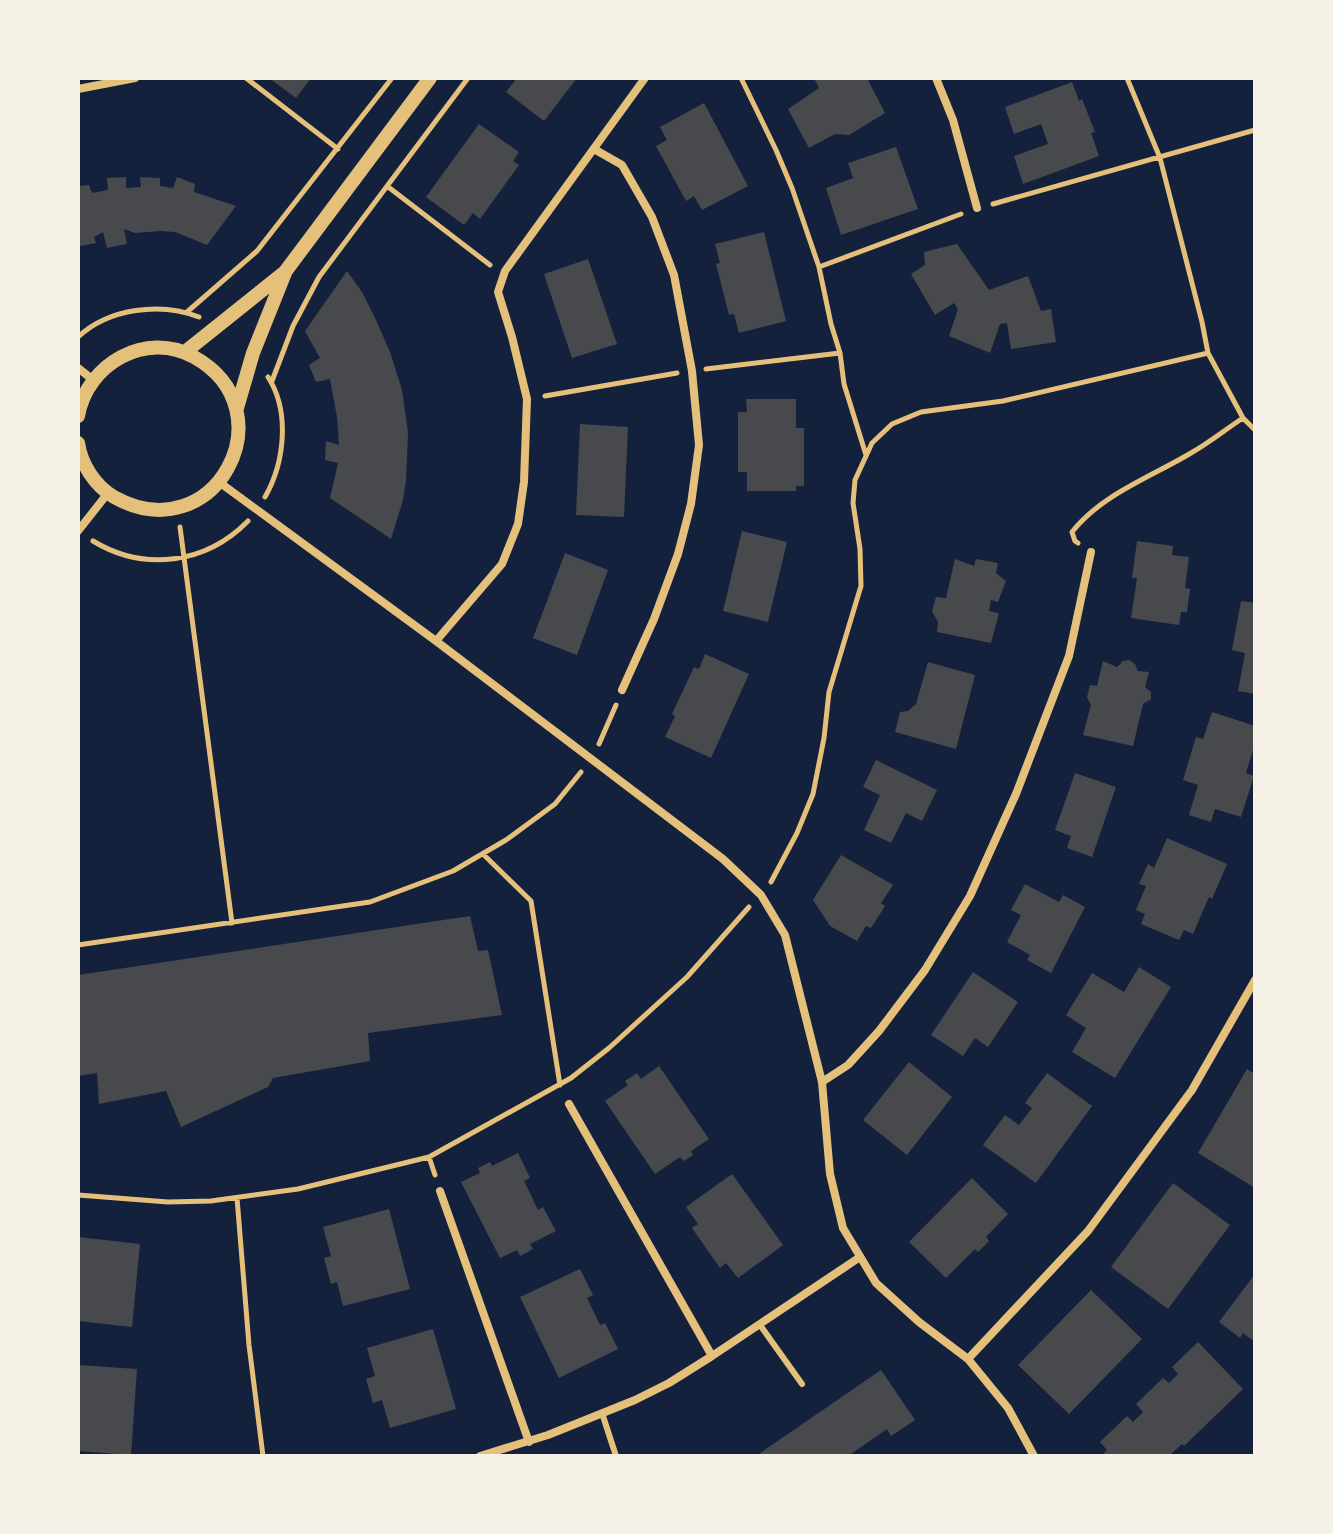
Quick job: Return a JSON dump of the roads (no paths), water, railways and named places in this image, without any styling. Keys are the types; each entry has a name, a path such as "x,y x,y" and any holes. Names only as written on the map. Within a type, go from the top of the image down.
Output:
{"street":[{"path":"78,89 135,78"},
{"path":"185,352 285,272 430,78"},
{"path":"436,641 502,564 518,524 524,482 527,399 498,292 503,276 645,78"},
{"path":"936,78 953,120 977,208"},
{"path":"594,149 622,165 652,217 674,275 692,371 699,445 691,504 678,554 654,619 622,690"},
{"path":"237,408 253,353 285,272"},
{"path":"78,416 92,379 111,362 134,350 160,347 185,352 208,365 226,384 237,408 239,434 233,460 219,482 200,498 177,508 153,510 129,505 108,493 90,475 78,443"},
{"path":"78,368 92,379"},
{"path":"219,482 436,641 723,859 761,895 785,935 822,1082 830,1174 843,1228 876,1283 919,1322 968,1359 1008,1408 1034,1456"},
{"path":"78,531 108,493"},
{"path":"822,1082 848,1065 879,1031 925,970 970,896 1016,794 1069,656 1091,552"},
{"path":"968,1359 1088,1231 1192,1090 1255,980"},
{"path":"569,1104 712,1356"},
{"path":"440,1191 529,1442"},
{"path":"480,1456 529,1442 669,1383 860,1257"}],"lane":[{"path":"760,1325 802,1384"},
{"path":"602,1413 616,1456"}]}
